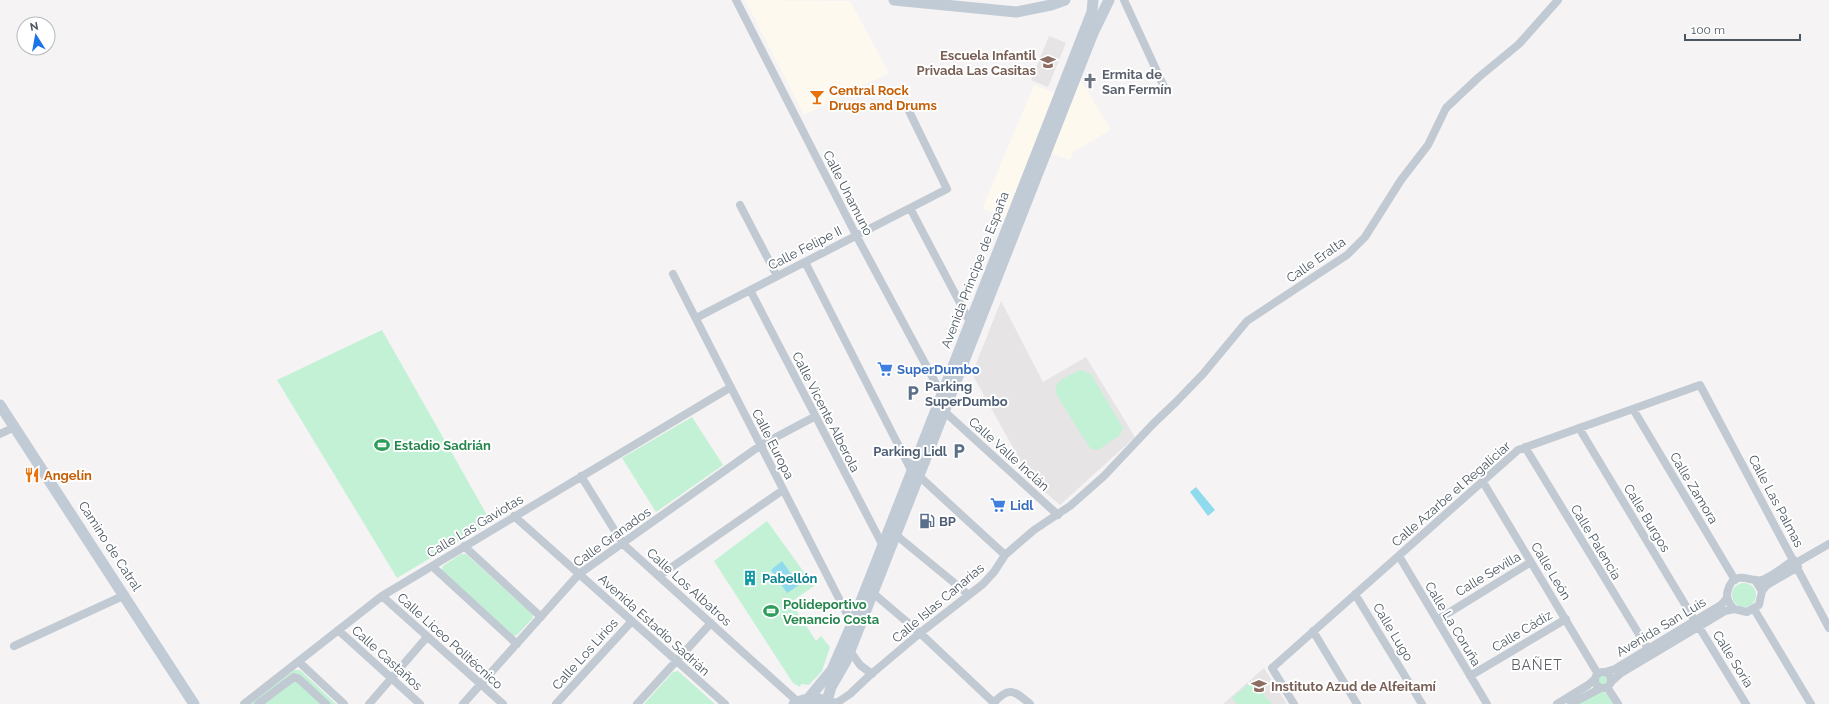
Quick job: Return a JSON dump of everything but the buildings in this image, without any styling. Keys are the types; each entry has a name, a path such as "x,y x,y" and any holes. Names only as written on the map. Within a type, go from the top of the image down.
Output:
{"main road":[{"path":"894,0 957,3 1016,12 1052,5 1065,0"},
{"path":"983,8 1006,8 1044,0"},
{"name":"Avenida Príncipe de España","path":"830,703 831,688 850,651 896,535 915,473 942,395 1092,12 1093,0"},
{"name":"Avenida Príncipe de España","path":"800,702 832,670 852,624 882,544 945,412 1093,33 1110,0"},
{"name":"Camino de Catral","path":"0,405 125,595 194,704"},
{"path":"800,702 830,703"}],"street":[{"name":"Calle Unamuno","path":"736,0 856,235 942,395"},
{"path":"1124,0 1166,91"},
{"name":"Calle Eralta","path":"1058,515 1104,476 1203,374 1247,321 1347,255 1358,245 1401,180 1428,145 1446,108 1479,77 1520,44 1558,0"},
{"name":"Calle Felipe II","path":"696,318 947,189 907,107"},
{"path":"740,205 777,276"},
{"path":"910,208 970,322"},
{"path":"805,262 915,473 1005,555"},
{"name":"Calle Europa","path":"673,274 852,624"},
{"name":"Calle Vicente Alberola","path":"750,290 814,416 882,544"},
{"name":"Calle Azarbe el Regaliciar","path":"1294,704 1272,668 1518,450 1700,386"},
{"name":"Calle Las Palmas","path":"1700,386 1796,563 1829,628"},
{"name":"Calle Las Gaviotas","path":"244,704 382,596 731,387"},
{"name":"Calle Zamora","path":"1633,409 1735,580"},
{"name":"Calle Valle Inclán","path":"945,412 1058,515"},
{"name":"Calle Granados","path":"463,704 580,574 761,446 814,416"},
{"path":"0,434 15,427"},
{"name":"Calle Burgos","path":"1579,428 1697,624"},
{"name":"Calle Palencia","path":"1525,447 1648,649"},
{"name":"Calle Los Albatros","path":"581,476 623,544 800,702"},
{"name":"Calle León","path":"1482,482 1599,675"},
{"path":"659,576 783,490"},
{"name":"Calle Islas Canarias","path":"830,703 838,702 850,694 920,633 969,595 994,572 1005,555 1034,530 1058,515"},
{"name":"Avenida Estadio Sadrián","path":"514,516 725,704"},
{"path":"896,535 969,595"},
{"path":"1754,580 1762,592 1762,598 1754,609 1748,612 1734,609 1727,598 1727,591 1735,580 1748,577 1754,580 1762,580 1829,544"},
{"path":"464,546 541,617"},
{"name":"Calle La Coruña","path":"1399,556 1487,704"},
{"name":"Calle Sevilla","path":"1437,620 1531,562"},
{"path":"1762,592 1767,585 1796,563"},
{"path":"432,566 517,644"},
{"path":"873,593 920,633 994,703 1002,694 1010,691 1017,692 1030,704"},
{"name":"Calle Lugo","path":"1355,594 1422,704"},
{"path":"14,646 125,595"},
{"name":"Calle Liceo Politécnico","path":"382,596 503,704"},
{"name":"Avenida San Luis","path":"1571,704 1606,686 1621,673 1697,624 1721,605 1727,598"},
{"name":"Avenida San Luis","path":"1557,704 1588,685 1599,675 1615,669 1648,649 1697,624 1734,609"},
{"path":"1754,609 1811,704"},
{"name":"Calle Cádiz","path":"1470,676 1566,619"},
{"name":"Calle Los Lirios","path":"556,704 632,621"},
{"path":"637,704 711,623"},
{"name":"Calle Soria","path":"1697,624 1746,704"},
{"name":"Calle Castaños","path":"338,630 420,704"},
{"path":"1313,631 1357,704"},
{"path":"369,704 428,637"},
{"path":"850,651 860,665 872,674"},
{"path":"299,662 344,704"},
{"path":"1599,675 1610,676 1606,686 1596,685 1599,675"},
{"path":"258,704 294,678 299,679 326,704"},
{"path":"1606,686 1618,704"},
{"name":"Calle Islas Canarias","path":"846,704 850,694"}],"shaded area":[{"path":"745,0 850,1 889,73 804,115"},
{"name":"Escuela Infantil Privada Las Casitas","path":"1049,36 1066,43 1048,87 1031,80"},
{"path":"1079,77 1111,130 1073,152 1070,160 1034,148 1006,218 982,209 1034,85 1055,93"},
{"path":"1001,301 1043,382 1086,357 1135,437 1060,505 1021,471 1024,467 972,374"},
{"name":"Instituto Azud de Alfeitamí","path":"1264,668 1287,704 1223,704"}],"green space":[{"name":"Estadio Sadrián","path":"382,330 491,522 397,578 277,380"},
{"path":"1080,370 1091,374 1123,428 1120,435 1098,450 1090,448 1056,394 1057,385 1059,382"},
{"path":"692,417 723,465 656,512 622,458"},
{"name":"Polideportivo Venancio Costa","path":"767,521 814,586 791,602 816,641 821,636 830,647 822,671 809,685 801,684 800,687 793,683 714,561"},
{"path":"461,554 466,554 532,614 533,618 517,635 513,636 442,570 443,566"},
{"path":"1744,583 1753,586 1756,595 1753,604 1744,607 1735,604 1732,595 1735,586"},
{"path":"294,670 300,670 336,704 247,704"},
{"path":"678,671 715,704 644,704 673,672"},
{"path":"1601,675 1605,675 1607,676 1607,684 1601,685 1598,682 1598,678"},
{"path":"1252,681 1272,704 1237,704 1232,698"},
{"path":"1602,691 1607,694 1613,704 1577,704"}],"water":[{"path":"1196,487 1215,510 1208,516 1190,492"},
{"path":"782,561 799,585 787,593 771,570"}],"place":[{"name":"Escuela Infantil Privada Las Casitas","path":"1048,62"},
{"name":"Ermita de San Fermín","path":"1090,81"},
{"name":"Central Rock Drugs and Drums","path":"817,97"},
{"name":"SuperDumbo","path":"885,369"},
{"name":"Parking SuperDumbo","path":"913,393"},
{"name":"Estadio Sadrián","path":"382,445"},
{"name":"Parking Lidl","path":"959,451"},
{"name":"Angelín","path":"32,475"},
{"name":"Lidl","path":"998,505"},
{"name":"BP","path":"927,521"},
{"name":"Pabellón","path":"750,578"},
{"name":"Polideportivo Venancio Costa","path":"771,611"},
{"name":"Instituto Azud de Alfeitamí","path":"1259,686"}],"district":[{"name":"BAÑET","path":"1537,665"}]}
